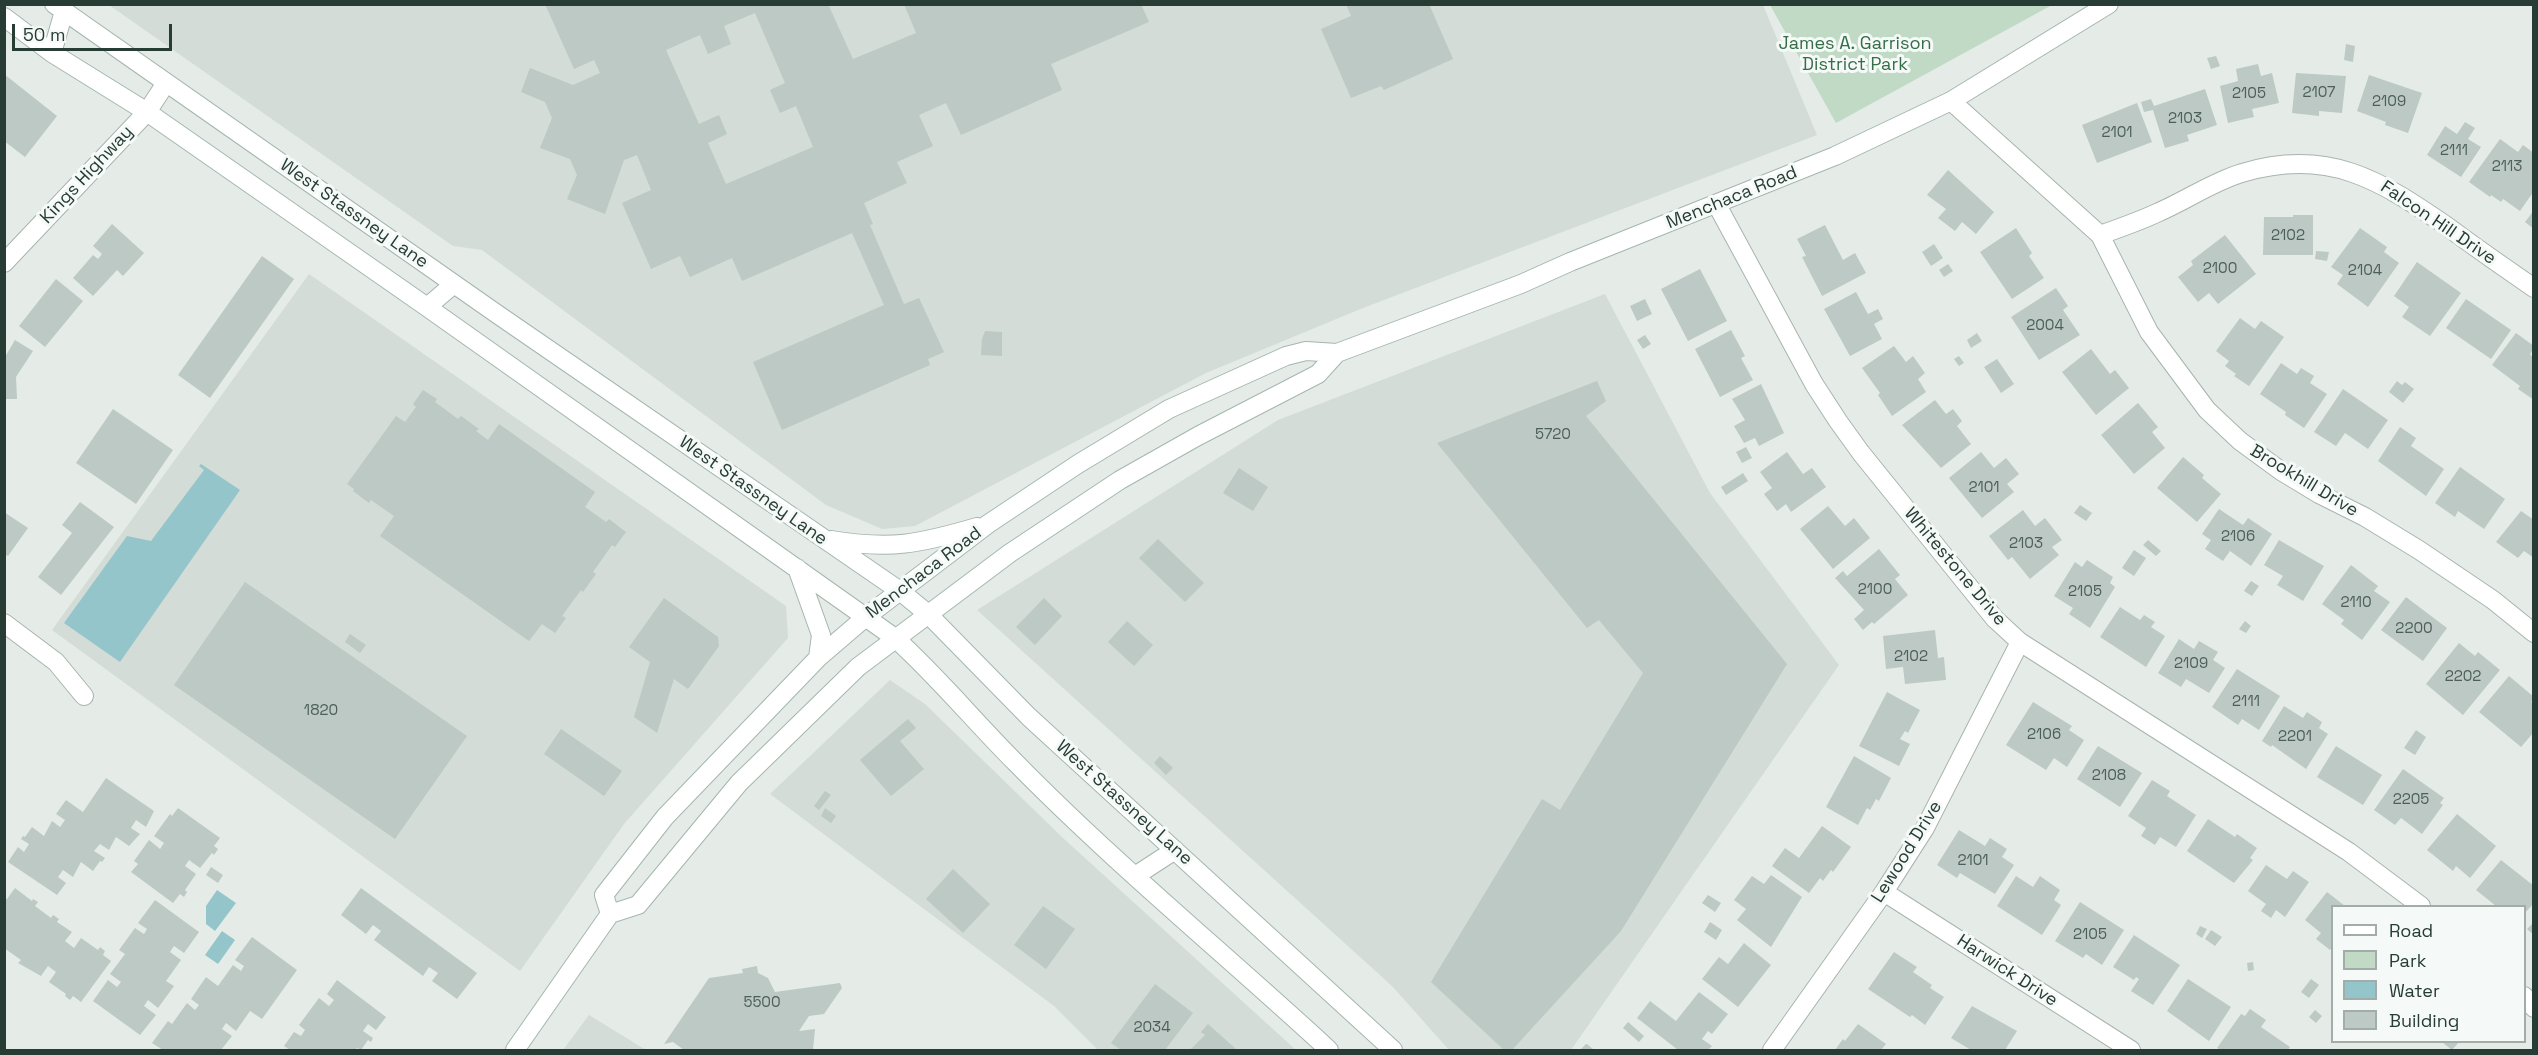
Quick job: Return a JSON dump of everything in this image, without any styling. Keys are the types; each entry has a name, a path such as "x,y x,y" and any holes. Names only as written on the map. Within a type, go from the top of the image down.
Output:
{"main road":[{"name":"Menchaca Road","path":"1336,353 1318,374 1162,455 1055,521 895,638 858,667 760,761 638,905 610,914 604,895 665,817 818,658 867,616 988,524 1063,474 1169,409 1286,356 1306,351 1336,353 1521,284 1570,262 1835,156 1951,101 2109,4"},
{"path":"52,53 59,8"},
{"name":"West Stassney Lane","path":"59,8 900,591 928,614 1029,717 1175,850 1380,1047"},
{"name":"West Stassney Lane","path":"4,17 52,53 147,112 867,616 922,663 1016,763 1135,876 1329,1050"},
{"name":"Kings Highway","path":"4,263 147,112 166,83"},
{"name":"Brookhill Drive","path":"1951,101 2100,236 2128,294 2155,341 2207,410 2240,441 2309,488 2365,517 2419,550 2493,600 2534,633"},
{"name":"Falcon Hill Drive","path":"2100,236 2159,212 2242,173 2281,166 2316,164 2338,167 2388,187 2534,288"},
{"name":"Whitestone Drive","path":"1717,205 1814,384 1838,421 1995,619 2020,642 2339,846 2420,905"},
{"path":"427,307 454,284"},
{"path":"823,538 860,545 897,546 927,542 988,524"},
{"path":"796,568 821,635 818,658"},
{"path":"4,623 56,662 84,696"},
{"name":"Lewood Drive","path":"1772,1050 1884,892 1925,828 2020,642"},
{"path":"1135,876 1175,850"},
{"name":"Harwick Drive","path":"1884,892 2131,1050"},
{"path":"515,1050 610,914"}],"shaded area":[{"path":"109,5 1763,5 1817,135 1363,308 1206,373 915,526 882,529 826,505 482,250 453,246"},
{"path":"309,274 786,606 788,638 624,824 520,971 52,630"},
{"path":"1605,294 1710,493 1839,665 1571,1050 1449,1050 1392,986 977,610 1278,420"},
{"path":"890,680 925,704 1063,838 1296,1050 1098,1050 1054,1006 770,794"},
{"path":"589,1015 646,1050 563,1050"}],"green space":[{"name":"James A. Garrison District Park","path":"1770,5 2052,5 1836,123"}],"water":[{"path":"201,464 240,490 120,662 64,623 127,536 151,541 204,470 199,466"},
{"path":"217,890 236,903 215,931 206,924 206,906"},
{"path":"222,931 235,940 218,964 205,955"}],"building":[{"path":"545,4 828,4 853,59 916,33 904,4 1141,4 1149,22 1051,64 1062,90 961,135 946,103 919,115 933,146 897,162 907,183 864,203 873,224 870,225 904,304 919,298 944,352 928,359 930,365 782,430 753,362 884,305 852,233 742,281 732,258 690,277 680,256 651,269 622,203 651,190 637,155 624,160 605,214 567,199 577,175 570,159 540,148 552,118 545,102 521,92 530,68 573,85 600,73 594,60 574,69","holes":["755,13 785,83 770,90 780,113 796,106 813,147 726,184 708,143 727,134 719,115 699,124 666,50 700,35 708,54 731,44 724,26"]},
{"path":"1346,4 1429,4 1453,59 1384,90 1381,86 1351,98 1321,29 1351,16"},
{"path":"2346,44 2355,46 2353,62 2344,60"},
{"path":"2216,56 2220,66 2211,69 2207,58"},
{"path":"2258,64 2261,76 2272,73 2279,103 2252,109 2254,117 2228,123 2220,86 2238,81 2236,69"},
{"path":"2296,73 2346,76 2342,113 2319,111 2319,116 2292,113"},
{"path":"4,74 57,116 25,157 4,141"},
{"path":"2369,75 2422,93 2408,133 2357,111"},
{"path":"2205,89 2217,125 2187,135 2189,141 2165,148 2153,110 2144,112 2141,102 2151,99 2154,106"},
{"path":"2137,103 2152,142 2097,163 2082,125"},
{"path":"2465,122 2475,128 2468,139 2481,147 2461,177 2427,155 2445,126 2457,134"},
{"path":"2500,139 2518,152 2523,145 2534,153 2534,191 2520,211 2503,199 2501,202 2491,195 2490,197 2469,182"},
{"path":"1948,170 1994,212 1976,234 1962,222 1955,231 1938,218 1946,209 1927,195"},
{"path":"2534,210 2534,229 2525,222"},
{"path":"2293,215 2313,215 2313,255 2263,255 2264,217 2293,217"},
{"path":"112,224 144,253 123,276 117,270 93,296 73,278 93,255 98,259 102,254 93,246"},
{"path":"1825,225 1843,260 1855,253 1866,273 1822,296 1802,257 1806,256 1797,239"},
{"path":"2016,228 2032,253 2029,256 2044,278 2012,299 1980,252"},
{"path":"2360,228 2387,247 2384,252 2399,263 2368,307 2337,284 2343,275 2331,267"},
{"path":"2225,235 2256,274 2218,304 2209,293 2198,302 2178,277 2193,265 2191,261"},
{"path":"1934,244 1943,258 1931,266 1922,252"},
{"path":"2316,251 2329,252 2327,261 2315,259"},
{"path":"262,256 294,279 210,398 178,375"},
{"path":"2417,262 2461,293 2430,336 2402,317 2409,307 2394,296"},
{"path":"1948,264 1953,271 1944,277 1939,270"},
{"path":"1700,269 1727,321 1688,341 1661,289"},
{"path":"56,279 83,301 45,347 19,326"},
{"path":"2056,288 2068,306 2063,310 2080,335 2039,360 2011,317"},
{"path":"1856,292 1868,314 1878,309 1883,319 1874,324 1882,339 1850,356 1824,309"},
{"path":"1645,299 1652,314 1637,321 1630,306"},
{"path":"2466,299 2511,330 2491,359 2446,328"},
{"path":"2240,318 2255,329 2261,321 2284,337 2249,386 2234,376 2236,374 2225,366 2229,361 2216,351"},
{"path":"1731,330 1745,356 1741,358 1753,380 1720,397 1695,349"},
{"path":"985,331 1002,332 1002,356 981,355"},
{"path":"1977,333 1982,341 1971,348 1967,340"},
{"path":"2516,333 2534,346 2530,355 2534,357 2534,400 2492,365"},
{"path":"1645,335 1651,344 1643,349 1637,340"},
{"path":"15,340 33,351 16,377 17,399 5,399 5,357"},
{"path":"1894,346 1906,362 1913,356 1925,373 1918,379 1926,392 1892,416 1878,395 1880,393 1862,368"},
{"path":"2091,349 2110,374 2115,370 2129,388 2096,415 2062,372"},
{"path":"1959,356 1964,363 1959,366 1954,359"},
{"path":"1997,359 2014,384 2001,393 1984,367"},
{"path":"2281,363 2297,374 2301,368 2314,376 2310,383 2327,394 2304,428 2260,394"},
{"path":"1597,381 1606,401 1586,416 1787,664 1621,931 1512,1050 1504,1050 1431,982 1542,799 1560,810 1643,673 1599,620 1587,628 1437,443"},
{"path":"2397,381 2402,385 2405,382 2414,389 2403,403 2389,392"},
{"path":"1761,384 1784,433 1759,446 1755,438 1744,443 1734,426 1745,420 1732,399"},
{"path":"2343,389 2388,420 2368,449 2345,433 2336,446 2314,432"},
{"path":"423,390 437,399 435,402 458,419 461,416 479,429 476,431 488,440 499,424 595,492 585,507 606,522 609,519 626,532 615,547 612,545 593,572 596,574 562,616 566,618 555,633 542,624 529,641 380,536 394,516 371,500 369,503 347,484 396,416 405,422 416,407 413,404"},
{"path":"1935,400 1946,414 1953,409 1962,421 1957,426 1971,444 1941,468 1902,425"},
{"path":"2138,403 2158,427 2152,432 2165,448 2134,474 2101,435"},
{"path":"113,409 173,450 136,504 76,463"},
{"path":"2400,427 2416,438 2411,446 2444,469 2426,496 2378,461"},
{"path":"1746,447 1752,458 1742,463 1736,452"},
{"path":"1787,452 1803,474 1812,468 1826,487 1791,512 1786,504 1777,511 1764,494 1772,488 1760,472"},
{"path":"1981,452 1994,468 2006,458 2019,474 2007,484 2014,492 1982,518 1949,478"},
{"path":"2183,457 2221,494 2197,522 2157,488"},
{"path":"2460,467 2505,499 2484,529 2458,511 2455,517 2435,503"},
{"path":"1239,468 1268,487 1253,511 1223,493"},
{"path":"1743,473 1748,481 1726,495 1721,487"},
{"path":"80,502 114,527 61,595 38,577 72,533 62,525"},
{"path":"2080,505 2092,513 2086,521 2074,513"},
{"path":"1828,506 1845,526 1854,518 1870,538 1833,569 1800,529"},
{"path":"2219,509 2243,525 2248,518 2272,534 2251,566 2230,551 2223,561 2205,549 2211,540 2202,534"},
{"path":"2023,510 2035,526 2045,518 2062,540 2052,547 2059,555 2030,579 2012,557 2008,560 1989,536"},
{"path":"2521,511 2534,520 2534,558 2524,551 2518,558 2496,542"},
{"path":"4,512 28,528 8,556 4,554"},
{"path":"1158,539 1204,583 1185,602 1139,558"},
{"path":"2148,540 2161,551 2156,556 2143,545"},
{"path":"2279,540 2324,566 2303,601 2277,585 2283,576 2264,565"},
{"path":"1879,549 1900,575 1895,579 1908,595 1874,624 1872,622 1863,630 1854,619 1864,610 1835,578 1843,571 1847,576"},
{"path":"2134,550 2146,558 2134,576 2122,568"},
{"path":"2087,560 2113,577 2110,583 2115,587 2090,628 2069,614 2073,608 2054,596 2075,562 2082,567"},
{"path":"2351,565 2378,586 2374,591 2390,602 2362,640 2341,624 2344,620 2322,604"},
{"path":"2251,581 2259,586 2252,596 2244,591"},
{"path":"245,582 467,736 395,839 174,685"},
{"path":"2406,597 2447,628 2423,661 2381,630"},
{"path":"664,598 718,637 719,646 688,689 674,679 657,733 634,717 650,662 629,647"},
{"path":"1044,598 1062,616 1035,645 1016,627"},
{"path":"2120,607 2140,620 2144,615 2155,622 2151,627 2165,636 2146,667 2100,637"},
{"path":"1127,621 1153,645 1134,666 1108,642"},
{"path":"2245,621 2251,626 2246,633 2239,629"},
{"path":"1935,630 1938,658 1944,657 1946,680 1905,684 1903,667 1886,669 1883,636"},
{"path":"350,634 366,645 360,653 345,642"},
{"path":"2179,639 2194,649 2199,641 2218,652 2213,660 2225,668 2209,693 2186,679 2181,687 2158,673"},
{"path":"2459,643 2475,656 2478,652 2500,670 2463,715 2426,684"},
{"path":"2237,669 2280,696 2259,730 2242,719 2238,725 2212,707"},
{"path":"2509,676 2534,697 2531,702 2534,704 2534,732 2521,747 2479,712"},
{"path":"1887,692 1920,710 1908,733 1905,731 1900,739 1910,744 1899,766 1859,746"},
{"path":"2033,702 2072,726 2069,730 2084,740 2067,767 2054,758 2046,770 2006,745"},
{"path":"2284,706 2303,718 2307,712 2322,722 2319,728 2328,734 2306,769 2272,745 2271,747 2262,741"},
{"path":"908,719 916,728 900,741 924,769 891,796 860,760"},
{"path":"561,729 622,771 604,796 544,754"},
{"path":"2416,730 2426,737 2415,755 2404,748"},
{"path":"2098,746 2142,773 2120,807 2077,779"},
{"path":"2336,746 2382,775 2363,805 2317,777"},
{"path":"1160,756 1173,768 1166,775 1154,763"},
{"path":"1854,756 1891,778 1879,801 1876,799 1870,810 1867,808 1858,825 1826,807"},
{"path":"2403,769 2444,798 2440,803 2443,805 2422,834 2401,818 2395,825 2374,810"},
{"path":"106,778 154,811 146,827 136,820 131,828 140,834 129,846 116,837 109,850 100,844 94,851 105,858 102,862 100,861 93,871 81,862 73,877 63,870 58,877 66,883 57,895 8,862 18,847 24,852 29,844 21,839 32,827 44,836 52,821 60,827 65,820 56,814 66,800 83,812"},
{"path":"2152,780 2170,791 2167,796 2196,815 2176,847 2160,837 2155,845 2141,836 2146,828 2128,816"},
{"path":"825,791 831,795 819,810 814,806"},
{"path":"178,808 220,838 214,846 218,849 214,855 212,853 200,868 189,860 185,866 196,874 185,890 187,892 184,897 180,894 173,903 131,872 138,864 134,861 149,840 160,849 164,843 154,836 170,814 172,816"},
{"path":"825,808 836,816 831,823 821,816"},
{"path":"2457,814 2496,846 2470,878 2456,866 2453,871 2427,850"},
{"path":"2208,819 2235,837 2237,834 2257,848 2250,858 2253,860 2234,883 2187,851"},
{"path":"1822,826 1851,847 1833,872 1831,870 1823,881 1820,878 1809,893 1772,866 1785,848 1799,858"},
{"path":"1959,830 1985,846 1990,838 2007,849 2002,857 2014,865 1995,894 1960,873 1957,878 1937,865"},
{"path":"2501,860 2534,886 2534,903 2526,912 2526,905 2495,905 2476,890"},
{"path":"2266,865 2287,879 2293,871 2309,882 2285,917 2276,910 2271,918 2261,911 2266,904 2248,891"},
{"path":"211,867 223,875 218,883 206,875"},
{"path":"953,869 990,904 963,933 926,899"},
{"path":"1771,875 1802,897 1771,947 1737,920 1746,909 1734,900 1752,876 1764,884"},
{"path":"2016,876 2033,887 2040,876 2060,890 2054,900 2061,905 2042,935 1997,906"},
{"path":"15,888 32,901 33,899 38,902 35,906 51,918 53,915 59,919 57,922 72,932 65,941 74,948 81,938 98,950 100,947 105,951 103,955 111,961 81,1002 73,996 70,1000 65,996 66,994 49,982 56,972 48,966 41,976 18,963 21,960 4,948 4,898 7,899"},
{"path":"361,888 477,973 457,999 432,981 438,973 429,967 423,976 374,940 381,931 373,925 366,934 341,915"},
{"path":"2327,892 2344,905 2331,905 2330,950 2316,939 2321,933 2305,920"},
{"path":"1708,895 1721,903 1715,912 1702,903"},
{"path":"155,900 199,932 184,953 174,946 170,952 181,960 166,981 174,986 158,1008 148,1000 144,1006 156,1015 140,1035 93,1001 108,980 117,987 121,982 110,974 125,954 119,950 135,928 144,934 147,929 138,923"},
{"path":"2080,902 2124,930 2102,965 2086,954 2083,958 2055,941"},
{"path":"1043,906 1075,929 1046,969 1014,945"},
{"path":"1710,922 1722,930 1716,940 1704,932"},
{"path":"2534,922 2534,935 2527,929"},
{"path":"2200,926 2207,929 2202,938 2196,934"},
{"path":"2211,930 2222,937 2215,946 2205,939"},
{"path":"2134,935 2180,965 2153,1005 2131,991 2139,979 2136,977 2134,980 2113,967"},
{"path":"252,937 297,970 262,1019 250,1011 236,1031 226,1023 222,1029 232,1036 221,1050 163,1050 152,1043 168,1021 172,1024 187,1003 195,1010 199,1005 191,999 206,977 218,986 233,965 241,971 244,966 235,960"},
{"path":"1744,943 1771,965 1738,1007 1702,979 1719,957 1728,964"},
{"path":"1894,952 1917,967 1913,972 1932,985 1930,988 1944,997 1925,1025 1868,989"},
{"path":"2253,962 2254,970 2248,971 2247,963"},
{"path":"757,966 758,973 768,978 775,992 840,983 842,988 824,1014 809,1016 799,1031 815,1029 813,1050 684,1050 673,1042 664,1044 709,978 743,973 742,969"},
{"path":"2188,979 2231,1007 2209,1041 2167,1011"},
{"path":"2311,979 2319,985 2309,998 2301,992"},
{"path":"337,980 386,1017 376,1030 368,1024 363,1031 373,1038 371,1042 368,1040 361,1050 357,1048 355,1050 290,1050 284,1046 294,1032 301,1036 305,1030 299,1025 319,998 329,1006 334,1000 327,994"},
{"path":"1155,984 1193,1013 1165,1050 1121,1050 1111,1043"},
{"path":"1699,992 1728,1014 1712,1034 1708,1031 1702,1039 1712,1046 1708,1050 1678,1050 1637,1018 1650,1001 1676,1021"},
{"path":"1972,1006 2017,1031 2005,1050 1971,1050 1951,1038"},
{"path":"2250,1009 2266,1020 2261,1027 2290,1047 2288,1050 2221,1050 2217,1048 2241,1014 2245,1016"},
{"path":"2315,1010 2322,1016 2316,1023 2309,1017"},
{"path":"1628,1022 1644,1036 1639,1042 1623,1028"},
{"path":"1208,1024 1237,1050 1190,1050 1205,1035 1201,1032"},
{"path":"1858,1024 1886,1044 1881,1050 1835,1050 1843,1039 1845,1041"},
{"path":"2443,1043 2458,1043 2452,1050"},
{"path":"1587,1044 1594,1050 1580,1050"}]}
